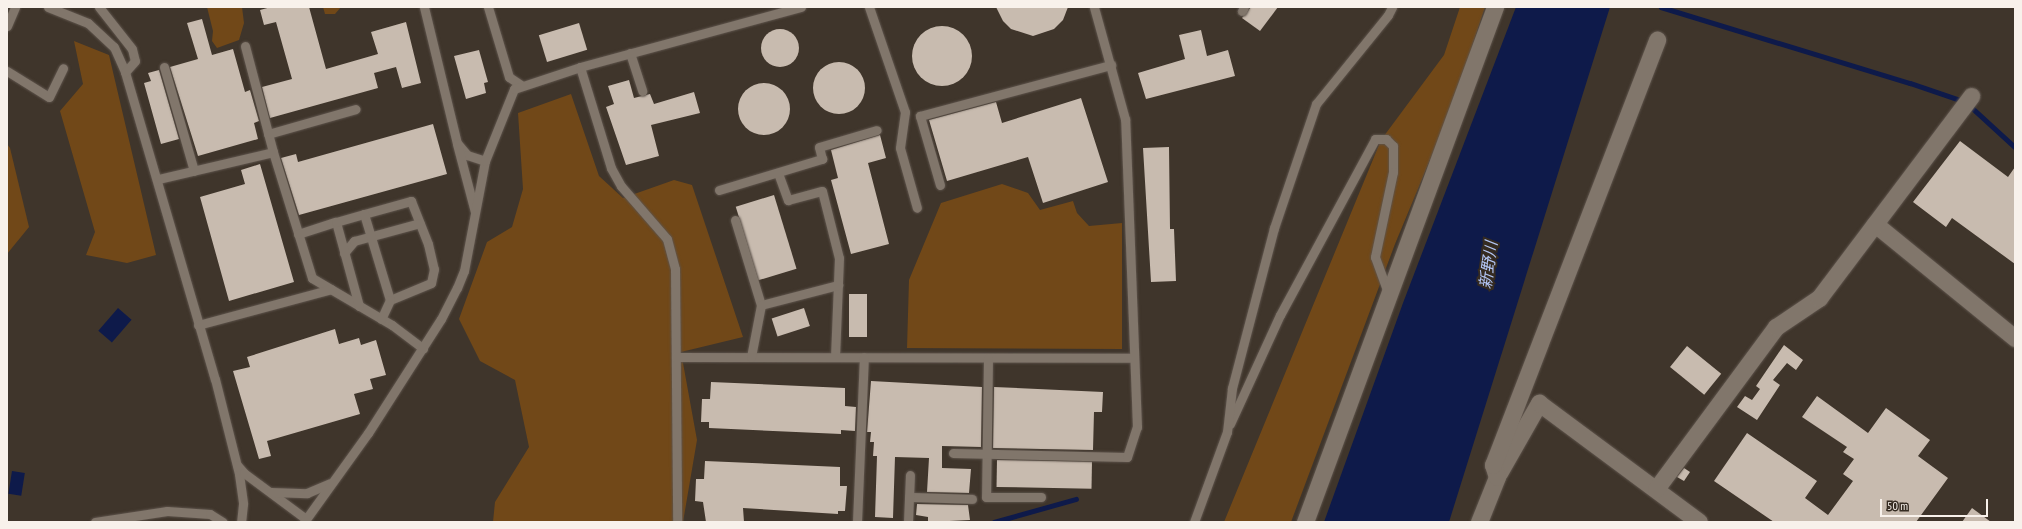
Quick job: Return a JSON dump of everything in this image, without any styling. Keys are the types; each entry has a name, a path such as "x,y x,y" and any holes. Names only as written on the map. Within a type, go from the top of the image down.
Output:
{"street":[{"path":"1305,522 1495,7"},
{"path":"1496,477 1493,465 1657,39"},
{"path":"1656,488 1776,327 1819,298 1971,96"},
{"path":"1875,224 2015,338"},
{"path":"1479,522 1496,477 1539,403 1656,488 1699,522"}],"lane":[{"path":"7,26 15,7"},
{"path":"48,7 88,23 114,47 125,72 158,179 236,464 243,504 241,522"},
{"path":"99,7 132,49 134,61 125,72"},
{"path":"424,7 475,212"},
{"path":"488,7 509,77 521,85"},
{"path":"236,464 244,473 305,520 368,433 423,348 457,288 464,271 485,161 509,97 514,89 521,85 580,67 801,7"},
{"path":"869,7 905,112 900,148 917,208"},
{"path":"953,453 987,452 1127,457 1137,427 1133,358 1130,186 1125,119 1094,7"},
{"path":"1227,432 1232,388 1274,228 1316,104 1388,15 1392,7"},
{"path":"245,46 273,152 312,278 381,318 423,348"},
{"path":"630,54 642,91"},
{"path":"940,185 920,116 1111,65"},
{"path":"164,67 194,170"},
{"path":"580,67 611,168 621,186 667,239 674,269 677,522"},
{"path":"7,71 49,97 63,68"},
{"path":"268,134 356,109"},
{"path":"719,190 822,159 819,147 877,130"},
{"path":"1194,522 1227,432 1280,315 1376,139 1386,140 1393,146 1393,172 1375,257 1389,296"},
{"path":"457,143 468,155 485,161"},
{"path":"158,179 273,152"},
{"path":"778,173 788,200 822,191 839,258 835,357"},
{"path":"298,234 411,201 428,244 434,269 431,283 390,300 381,318"},
{"path":"364,214 390,300"},
{"path":"735,220 761,305 750,357"},
{"path":"336,222 359,306"},
{"path":"344,253 354,241 420,223"},
{"path":"761,305 838,285"},
{"path":"198,325 332,289"},
{"path":"676,357 1133,358"},
{"path":"857,522 864,357"},
{"path":"988,358 986,497 1041,497"},
{"path":"908,522 910,475"},
{"path":"270,492 307,493 331,483"},
{"path":"909,497 972,499"},
{"path":"95,522 167,511 210,514 223,522"}],"shaded area":[{"path":"207,7 242,7 244,23 239,40 217,48 212,41 213,31"},
{"path":"323,7 341,7 335,14 325,14"},
{"path":"1460,7 1485,7 1452,107 1395,244 1291,522 1224,522 1381,140 1444,55"},
{"path":"74,41 109,55 156,255 127,263 86,255 95,232 60,111 83,84"},
{"path":"571,94 599,176 623,198 674,180 692,185 743,337 681,352 697,440 683,522 493,522 495,502 529,447 515,380 480,361 459,319 487,242 512,227 523,189 518,113"},
{"path":"7,144 10,148 29,227 7,254"},
{"path":"1002,184 1028,193 1040,210 1073,201 1077,213 1089,226 1122,223 1122,349 907,348 909,280 941,203"}],"water":[{"name":"新野川","path":"1516,7 1610,7 1449,522 1324,522 1403,303"},
{"path":"118,308 132,320 112,342 98,331"},
{"path":"12,471 25,473 21,496 8,494"}],"building":[{"path":"271,7 309,7 326,69 378,54 371,32 406,22 421,83 402,88 396,67 374,73 378,88 270,118 262,87 292,79 276,22 264,25 260,10"},
{"path":"996,7 1068,7 1063,20 1054,29 1033,36 1011,29 1003,21"},
{"path":"1251,7 1278,7 1260,31 1242,18"},
{"path":"202,19 212,55 233,49 245,92 250,90 259,121 254,123 258,139 198,156 170,67 198,59 187,23"},
{"path":"579,23 587,50 547,62 539,35"},
{"path":"942,26 958,31 963,35 967,40 972,56 967,72 963,77 958,81 942,86 926,81 921,77 917,72 912,56 917,40 921,35 926,31"},
{"path":"776,29 784,29 791,32 796,37 799,48 796,59 791,64 784,67 776,67 769,64 764,59 761,52 761,44 764,37 769,32"},
{"path":"1201,30 1207,56 1228,50 1235,76 1146,99 1138,73 1185,59 1179,35"},
{"path":"479,50 488,82 484,83 486,93 466,99 454,56"},
{"path":"834,62 844,62 858,69 865,83 865,93 858,107 844,114 834,114 824,110 817,103 813,93 813,83 817,73 824,66"},
{"path":"159,70 179,139 161,144 144,83 151,81 148,73"},
{"path":"629,80 634,98 650,94 654,104 694,92 700,113 651,125 659,156 626,165 606,107 614,104 608,86"},
{"path":"759,83 769,83 783,90 790,104 790,114 783,128 769,135 759,135 749,131 742,124 738,114 738,104 742,94 749,87"},
{"path":"1081,98 1108,182 1043,203 1028,157 947,181 929,120 996,102 1002,123"},
{"path":"433,124 447,174 299,215 281,158 296,154 298,162"},
{"path":"880,135 886,158 868,163 889,244 851,254 831,180 838,178 831,150"},
{"path":"1960,141 2008,177 2015,167 2015,264 1952,218 1946,227 1913,202"},
{"path":"1169,147 1170,229 1174,229 1176,281 1151,282 1143,148"},
{"path":"260,164 294,282 229,301 200,197 245,184 241,170"},
{"path":"774,195 797,269 758,280 736,207"},
{"path":"849,294 867,294 867,337 849,337"},
{"path":"804,308 810,326 778,337 772,319"},
{"path":"335,329 339,344 359,338 361,345 376,340 386,375 370,379 373,389 354,394 360,414 267,441 271,456 259,459 233,371 250,367 247,357"},
{"path":"1784,345 1803,360 1796,370 1787,363 1773,380 1780,385 1757,420 1737,407 1745,396 1752,400 1760,389 1756,386"},
{"path":"1687,346 1721,374 1704,395 1670,367"},
{"path":"871,381 982,387 981,447 942,446 942,468 971,469 969,493 927,492 929,458 895,457 893,518 875,517 877,456 873,456 874,442 870,442 871,432 867,432"},
{"path":"711,382 845,388 845,406 856,407 855,431 841,430 841,434 709,428 709,422 701,422 702,399 710,399"},
{"path":"994,387 1103,392 1102,412 1094,412 1093,450 993,448"},
{"path":"1817,396 1868,433 1886,408 1930,440 1918,456 1948,478 1916,522 1774,522 1714,481 1747,433 1817,481 1805,498 1828,515 1853,481 1843,474 1854,459 1843,452 1847,447 1802,417"},
{"path":"997,460 1092,462 1092,489 997,487"},
{"path":"705,461 840,467 840,486 847,486 845,511 838,511 838,514 743,508 744,522 706,522 703,502 695,501 696,479 704,479"},
{"path":"1684,468 1690,472 1684,481 1677,477"},
{"path":"917,504 968,505 970,520 928,522 928,517 916,515"},
{"path":"1972,508 1991,522 1962,522"}],"waterway":[{"path":"1661,7 1910,83 1963,101"},
{"path":"1969,105 2015,147"},
{"path":"994,522 1076,499"}]}
